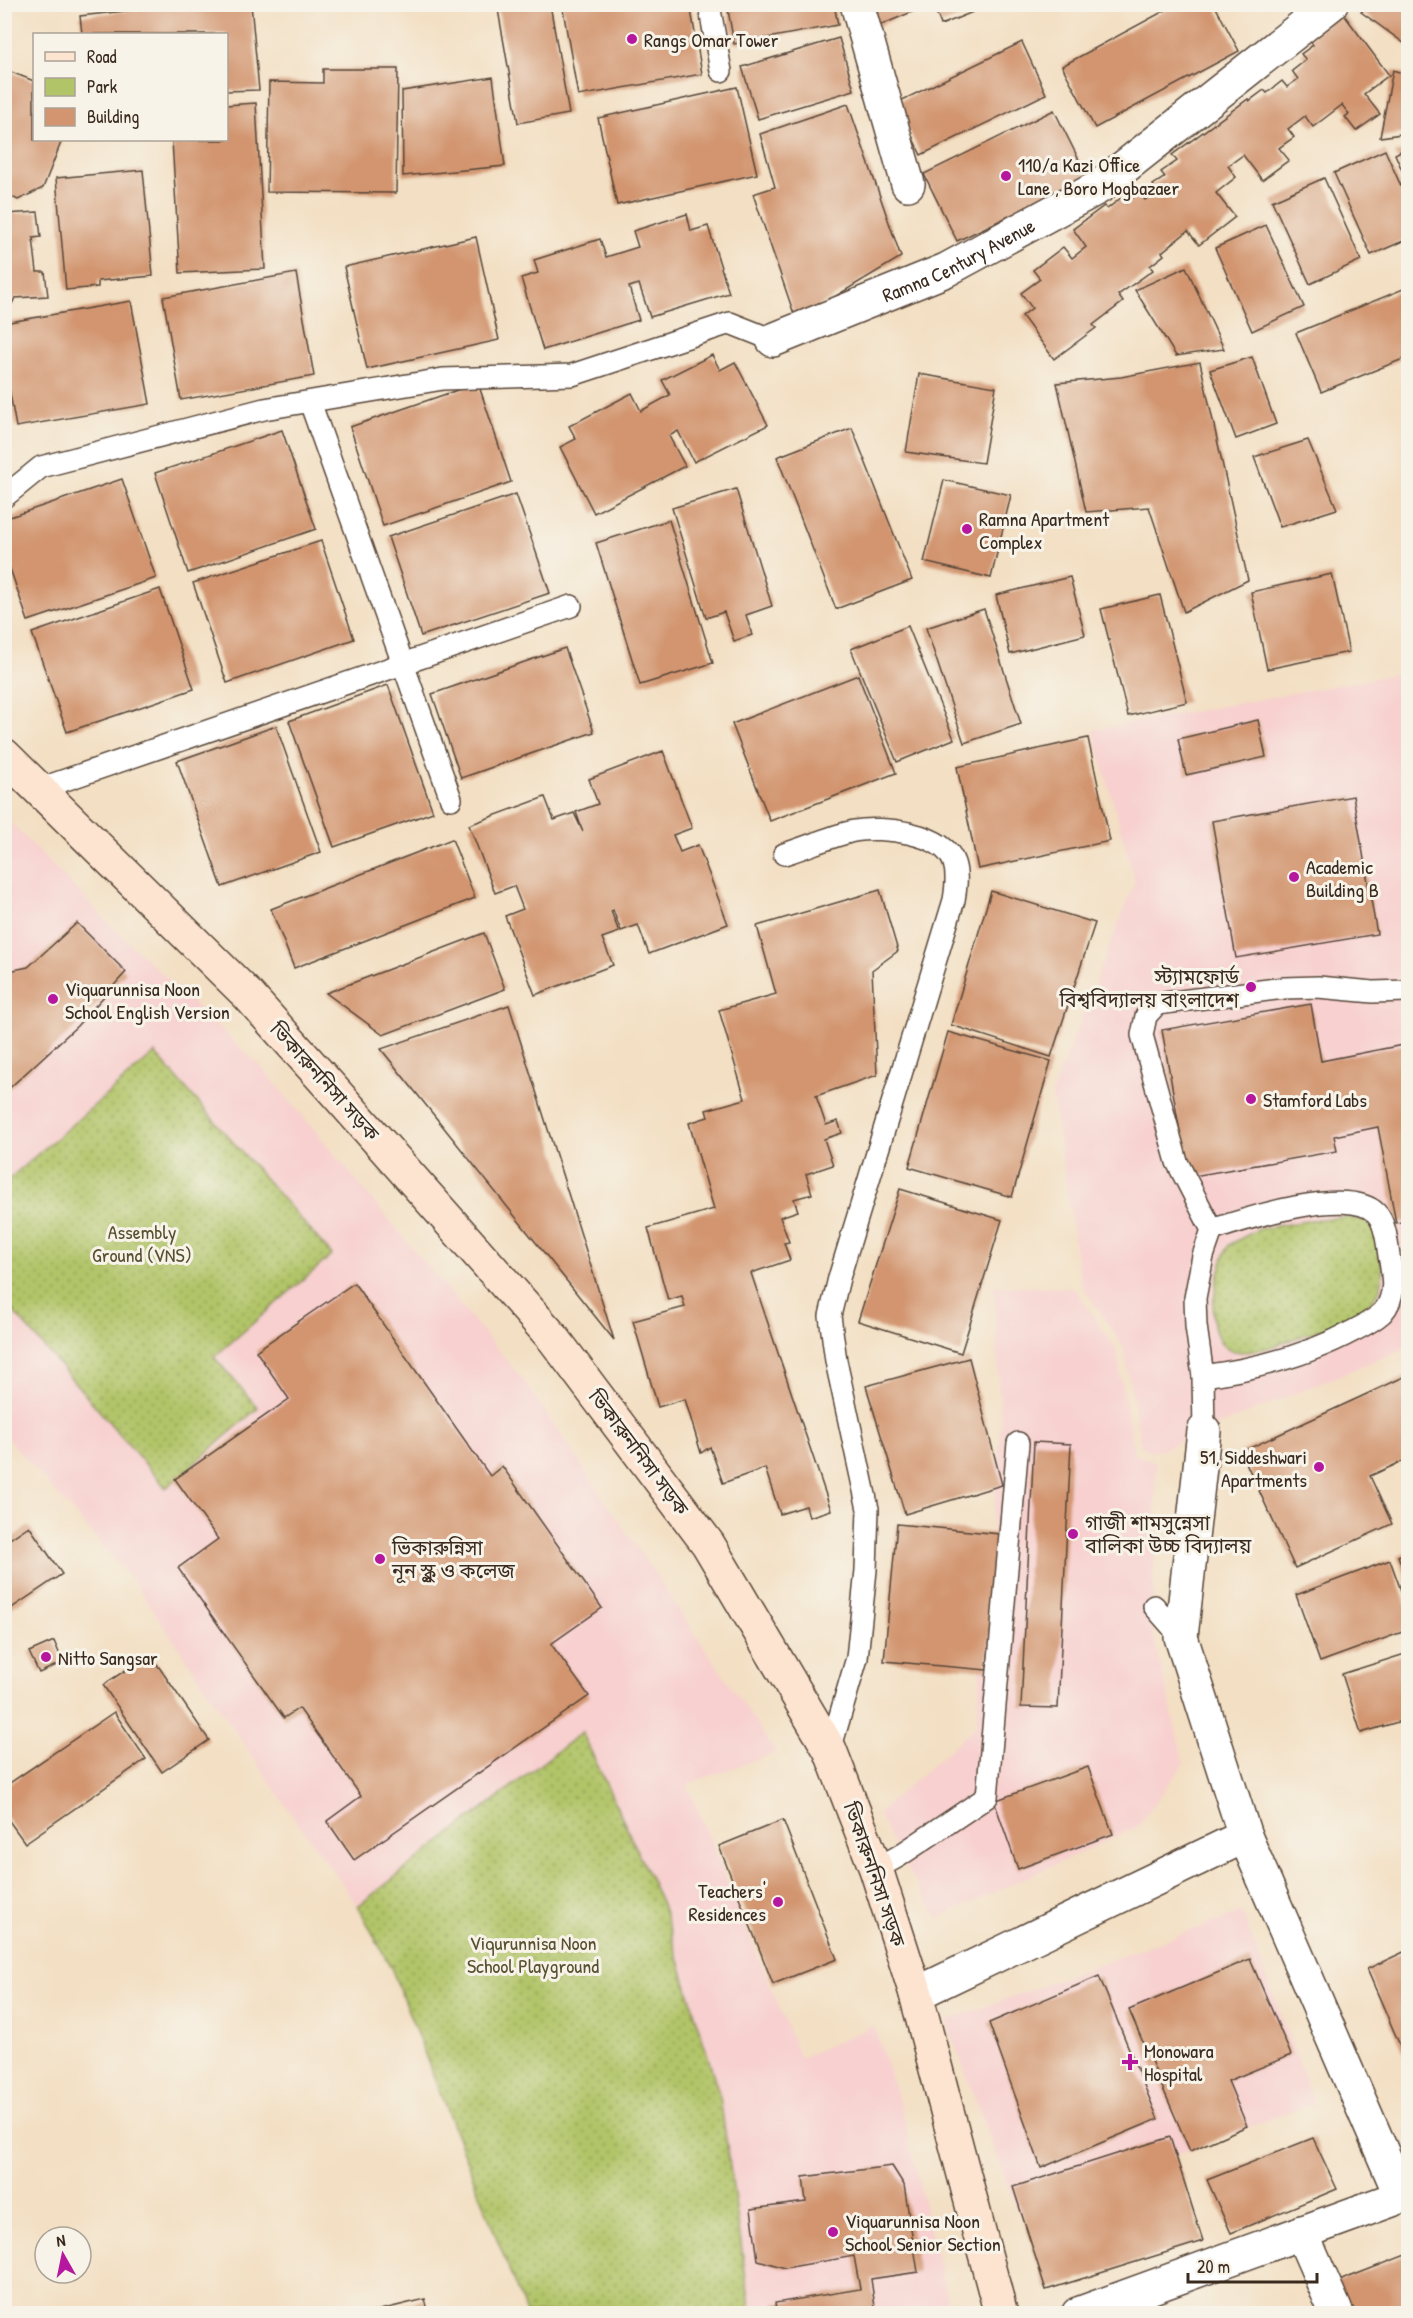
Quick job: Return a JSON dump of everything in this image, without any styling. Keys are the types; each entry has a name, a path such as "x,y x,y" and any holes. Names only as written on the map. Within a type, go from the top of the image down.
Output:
{"street":[{"path":"857,4 870,57 908,184"},
{"name":"Ramna Century Avenue","path":"773,340 946,270 1099,188 1331,4"},
{"name":"ভিকারুননিসা সড়ক","path":"4,755 249,996 554,1339 708,1544 830,1750 876,1869 916,1994 1001,2313"},
{"path":"1078,2313 1405,2195 1245,1836 1181,1637 1204,1431"},
{"path":"916,1994 1245,1836"},
{"path":"1301,2232 1337,2313"}],"lane":[{"path":"709,4 721,71"},
{"path":"4,497 41,468 264,409 443,379 572,375 730,323 773,340"},
{"path":"310,402 451,799"},
{"path":"39,789 571,606"},
{"path":"784,854 855,831 903,832 925,838 944,850 954,861 957,882 954,900 839,1278 830,1316 836,1360 868,1509 866,1570 856,1658 830,1750"},
{"path":"1204,1431 1203,1376 1195,1299 1203,1256 1212,1230 1177,1162 1142,1035 1146,1016 1156,1004 1284,988 1318,987 1373,992 1408,990"},
{"path":"1203,1376 1274,1364 1342,1337 1376,1318 1385,1310 1393,1288 1401,1275 1383,1224 1376,1212 1363,1205 1328,1203 1287,1208 1212,1230"},
{"path":"876,1869 987,1797 1018,1443"},
{"path":"1154,1605 1181,1637"}],"shaded area":[{"name":"স্ট্যামফোর্ড বিশ্ববিদ্যালয় বাংলাদেশ","path":"1408,672 1408,1347 1154,1452 1141,1446 1123,1346 1081,1284 1052,1093 1135,881 1093,730"},
{"name":"ভিকারুন্নিসা নূন স্কুল ও কলেজ","path":"4,816 123,937 265,1071 527,1385 776,1753 687,1784 800,2058 874,2026 902,2111 950,2313 526,2313 392,1970 358,1906 295,1819 134,1582 5,1435"},
{"name":"গাজী শামসুন্নেসা বালিকা উচ্চ বিদ্যালয়","path":"994,1286 1074,1288 1116,1349 1134,1453 1156,1463 1153,1634 1184,1763 1137,1827 938,1918 899,1856 878,1813 976,1726 1001,1424"},
{"name":"Monowara Hospital","path":"1242,1912 1314,2103 1018,2213 946,2021"}],"green space":[{"name":"Assembly Ground (VNS)","path":"155,1053 332,1255 214,1357 258,1408 166,1488 5,1302 4,1183"},
{"path":"1344,1217 1365,1221 1376,1233 1382,1277 1378,1293 1372,1302 1346,1320 1275,1346 1244,1352 1229,1349 1219,1339 1214,1325 1213,1308 1219,1272 1229,1245 1258,1229"},
{"name":"Viqurunnisa Noon School Playground","path":"582,1732 662,1904 720,2097 751,2313 526,2313 392,1970 358,1906"}],"building":[{"path":"189,4 251,4 259,90 228,91 228,33 82,33 80,16"},
{"path":"497,4 550,4 569,114 518,123"},
{"name":"Rangs Omar Tower","path":"562,4 690,4 702,74 578,96"},
{"path":"727,4 834,4 838,25 734,44"},
{"path":"867,4 931,4 876,27"},
{"path":"933,4 990,4 990,5 941,25"},
{"path":"1177,4 1214,4 1239,51 1095,128 1062,66"},
{"path":"1370,5 1408,5 1408,46 1361,12"},
{"path":"1342,12 1389,75 1364,94 1380,114 1356,131 1345,117 1349,114 1342,105 1313,127 1305,116 1288,129 1294,137 1279,148 1289,160 1262,180 1243,155 1228,166 1236,177 1216,193 1235,217 1199,245 1188,231 1162,252 1164,255 1150,266 1153,270 1118,295 1123,302 1093,325 1096,328 1054,359 1022,316 1032,308 1021,293 1040,279 1033,270 1063,247 1072,258 1086,247 1073,229 1104,206 1107,209 1122,197 1126,203 1139,193 1145,200 1157,191 1153,185 1165,177 1161,172 1177,161 1172,155 1248,99 1249,101 1264,90 1267,93 1282,81 1287,87 1298,79 1292,71 1306,60 1301,54 1313,45 1308,38"},
{"path":"839,38 854,90 758,119 742,67"},
{"path":"1022,42 1046,94 921,155 896,103"},
{"path":"323,69 398,69 396,193 267,192 269,82 323,83"},
{"path":"6,70 33,81 33,141 62,141 43,188 18,200 4,193"},
{"path":"1393,70 1408,75 1408,133 1380,137"},
{"path":"493,77 505,166 403,176 402,91"},
{"path":"737,87 757,174 617,205 598,118"},
{"path":"256,103 265,269 180,273 172,141 228,141 228,105"},
{"path":"848,104 901,257 796,320 753,194 775,187 760,134"},
{"name":"110/a Kazi Office Lane , Boro Mogbazaer","path":"1054,110 1088,178 957,241 924,174"},
{"path":"1408,147 1408,184 1395,154"},
{"path":"1385,150 1408,202 1408,239 1371,255 1334,173"},
{"path":"143,170 153,276 98,281 98,287 66,290 56,178"},
{"path":"1324,178 1361,260 1310,284 1272,201"},
{"path":"38,212 41,237 33,238 37,272 45,272 48,296 15,298 12,304 4,303 4,214"},
{"path":"687,214 691,231 708,226 729,293 650,317 639,284 629,287 639,320 543,350 521,278 538,273 534,260 600,239 606,257 638,247 633,231"},
{"path":"1266,225 1304,307 1252,331 1215,248"},
{"path":"476,237 499,340 367,369 344,267"},
{"path":"1186,267 1224,349 1176,356 1135,290"},
{"path":"296,273 314,376 181,400 163,297"},
{"path":"1408,287 1408,357 1321,392 1296,333"},
{"path":"131,301 150,404 16,427 4,360 4,323"},
{"path":"712,355 720,370 735,362 768,425 694,462 678,431 669,436 685,466 594,513 560,447 576,439 569,426 632,393 641,411 670,395 662,380"},
{"path":"1252,357 1276,424 1236,439 1210,370"},
{"path":"1200,362 1248,580 1184,612 1149,507 1086,512 1057,383 1121,377"},
{"path":"919,374 996,387 983,463 906,452"},
{"path":"478,383 511,482 383,526 350,427"},
{"path":"852,428 912,580 836,609 777,457"},
{"path":"282,430 316,529 188,573 155,473"},
{"path":"1308,440 1337,509 1280,527 1254,457"},
{"path":"122,479 156,578 28,621 4,551 4,519"},
{"name":"Ramna Apartment Complex","path":"944,480 1011,495 991,578 924,562"},
{"path":"736,489 772,606 746,615 752,635 734,641 724,612 706,618 672,508"},
{"path":"516,494 550,593 421,636 388,537"},
{"path":"669,520 713,663 640,685 596,543"},
{"path":"321,541 354,639 227,683 193,583"},
{"path":"1332,574 1349,652 1267,669 1251,592"},
{"path":"1070,577 1085,635 1010,654 996,595"},
{"path":"160,589 194,689 67,732 32,633"},
{"path":"1160,595 1187,702 1128,716 1101,609"},
{"path":"984,609 1021,724 964,743 926,628"},
{"path":"908,626 954,739 897,762 851,649"},
{"path":"565,648 594,732 461,778 432,694"},
{"path":"858,675 896,773 770,821 732,724"},
{"path":"388,685 433,812 334,847 289,721"},
{"path":"1258,720 1266,757 1186,775 1178,739"},
{"path":"276,726 321,852 222,887 177,761"},
{"path":"1088,738 1110,841 978,869 957,767"},
{"path":"663,751 692,828 673,835 680,852 698,845 728,924 649,954 638,925 621,931 613,910 611,911 619,932 602,938 613,965 535,995 505,916 523,909 514,886 495,893 469,825 545,797 554,820 574,813 583,832 576,812 598,804 589,779"},
{"name":"Academic Building B","path":"1353,796 1377,934 1236,958 1212,821"},
{"path":"452,839 475,898 294,968 271,909"},
{"path":"880,890 898,951 872,970 877,1075 816,1096 826,1125 838,1121 842,1133 824,1139 833,1165 806,1174 812,1194 794,1199 798,1211 780,1217 789,1242 784,1243 790,1260 751,1273 831,1510 809,1517 806,1506 780,1514 765,1468 723,1483 710,1447 701,1453 685,1399 658,1407 633,1321 685,1307 682,1296 668,1300 648,1228 714,1209 689,1123 708,1117 706,1110 745,1099 719,1010 776,994 757,926"},
{"path":"991,891 1095,923 1051,1057 951,1025"},
{"name":"Viquarunnisa Noon School English Version","path":"77,923 126,972 77,1026 4,1093 4,972 28,967"},
{"path":"484,933 505,989 383,1035 326,993"},
{"name":"Stamford Labs","path":"1311,1004 1321,1061 1408,1044 1408,1221 1396,1223 1378,1127 1334,1136 1337,1151 1188,1177 1162,1030"},
{"path":"509,1005 614,1340 381,1049"},
{"path":"948,1032 1051,1061 1012,1197 909,1167"},
{"path":"900,1189 1002,1220 961,1353 858,1321"},
{"path":"354,1283 490,1476 502,1466 602,1608 551,1644 589,1696 354,1860 327,1821 361,1796 299,1708 284,1718 178,1568 218,1539 175,1479 289,1399 256,1351"},
{"path":"969,1358 1002,1485 905,1514 866,1386"},
{"name":"51, Siddeshwari Apartments","path":"1408,1375 1408,1459 1370,1476 1392,1524 1295,1568 1241,1452"},
{"path":"1034,1442 1071,1444 1058,1708 1021,1707"},
{"path":"897,1524 1000,1534 987,1670 884,1661"},
{"path":"29,1526 62,1574 4,1613 4,1543"},
{"path":"1408,1552 1408,1583 1398,1556"},
{"path":"1390,1560 1408,1610 1408,1630 1320,1662 1296,1595"},
{"name":"Nitto Sangsar","path":"54,1641 63,1662 39,1673 29,1652"},
{"path":"1408,1653 1408,1719 1361,1733 1342,1674"},
{"path":"150,1654 209,1740 162,1772 103,1685"},
{"path":"114,1712 146,1759 25,1843 4,1814 4,1787"},
{"path":"1088,1767 1113,1834 1018,1869 994,1801"},
{"name":"Teachers' Residences","path":"783,1820 837,1959 773,1984 719,1846"},
{"path":"1408,1950 1408,2064 1367,1969"},
{"path":"1250,1959 1291,2055 1228,2081 1247,2126 1190,2151 1129,2010"},
{"path":"1099,1976 1158,2119 1041,2168 989,2023"},
{"path":"1170,2137 1203,2241 1046,2290 1013,2187"},
{"path":"1313,2138 1337,2189 1231,2233 1207,2180"},
{"name":"Viquarunnisa Noon School Senior Section","path":"892,2166 904,2185 918,2272 871,2279 876,2314 777,2314 775,2303 860,2289 854,2256 785,2268 758,2260 751,2209 806,2202 803,2177"},
{"path":"1408,2254 1408,2314 1346,2314 1334,2283"},
{"path":"425,2299 429,2314 368,2313"}],"place":[{"name":"Rangs Omar Tower","path":"632,39"},
{"name":"110/a Kazi Office Lane , Boro Mogbazaer","path":"1006,176"},
{"name":"Ramna Apartment Complex","path":"967,529"},
{"name":"Academic Building B","path":"1294,877"},
{"name":"স্ট্যামফোর্ড বিশ্ববিদ্যালয় বাংলাদেশ","path":"1251,987"},
{"name":"Viquarunnisa Noon School English Version","path":"53,999"},
{"name":"Stamford Labs","path":"1251,1099"},
{"name":"51, Siddeshwari Apartments","path":"1319,1467"},
{"name":"গাজী শামসুন্নেসা বালিকা উচ্চ বিদ্যালয়","path":"1073,1534"},
{"name":"ভিকারুন্নিসা নূন স্কুল ও কলেজ","path":"380,1559"},
{"name":"Nitto Sangsar","path":"46,1657"},
{"name":"Teachers' Residences","path":"778,1902"},
{"name":"Monowara Hospital","path":"1130,2062"},
{"name":"Viquarunnisa Noon School Senior Section","path":"833,2232"}]}
